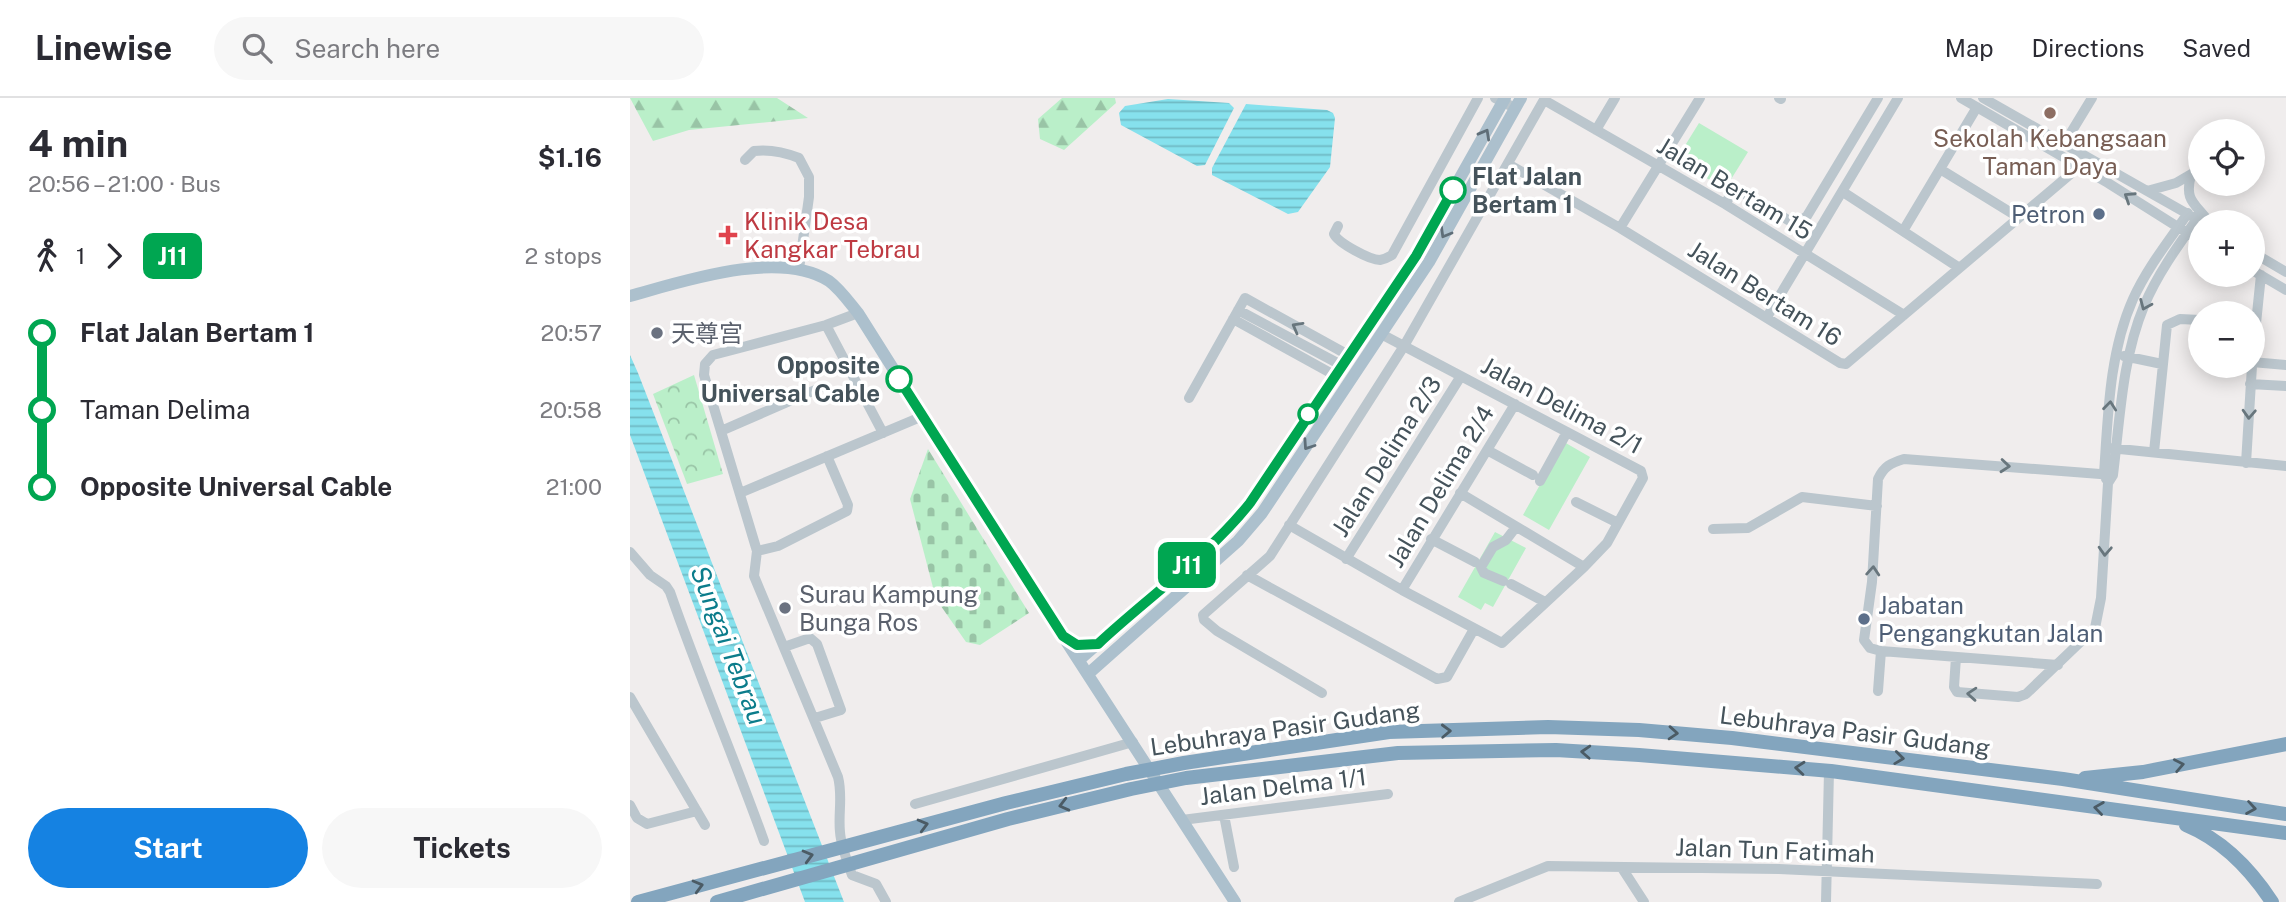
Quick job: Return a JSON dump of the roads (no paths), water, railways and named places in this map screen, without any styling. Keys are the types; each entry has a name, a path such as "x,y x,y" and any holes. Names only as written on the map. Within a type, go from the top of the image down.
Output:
{"highway":[{"name":"Lebuhraya Pasir Gudang","path":"717,902 1008,819 1184,763 1389,733 1548,727 1639,730 1732,738 2063,779 2286,814"},
{"path":"2063,779 2143,772 2286,744"},
{"name":"Lebuhraya Pasir Gudang","path":"638,902 1006,803 1128,781 1186,778 1398,753 1556,750 1639,754 1829,771 2286,833"},
{"path":"2166,817 2205,833 2229,851 2273,902"},
{"path":"2263,888 2286,899"}],"main road":[{"path":"1088,674 1238,541 1262,513 1383,335 1429,262 1508,101"},
{"path":"1079,660 1206,549 1234,523 1250,503 1416,256 1508,101"},
{"path":"630,296 731,271 772,266 799,269 830,282 858,313 1235,902"},
{"path":"1206,549 1175,586 1182,587 1208,567"},
{"path":"1063,636 1077,645 1098,644"},
{"path":"1107,658 1102,681 1108,704"}],"street":[{"path":"1338,226 1334,233 1338,241 1373,259 1384,259 1391,255 1478,98"},
{"path":"1595,130 1615,98"},
{"path":"1620,228 1700,98"},
{"path":"1726,204 1735,188 1788,220 1799,222 1807,216 1878,98"},
{"path":"1767,317 1896,101 1884,98"},
{"path":"1961,98 1980,103 2064,144 2188,214"},
{"path":"2064,144 2092,98"},
{"path":"1322,693 1217,631 1203,620 1203,615 1270,556 1404,346 1545,99"},
{"name":"Jalan Bertam 15","path":"1545,99 1726,204 1904,315"},
{"path":"1980,103 2188,234"},
{"path":"1903,231 1980,103"},
{"path":"745,160 754,151 768,149 789,153 799,158 809,177 809,197 799,269"},
{"name":"Jalan Bertam 16","path":"1508,164 1620,228 1840,363 1846,364 2080,166"},
{"path":"1940,169 2018,217"},
{"path":"2147,191 2176,183 2188,176"},
{"path":"1843,192 1958,267"},
{"path":"2188,196 2199,210"},
{"path":"1956,657 1954,689 1960,693 2018,697 2026,694 2095,628 2101,598 2117,354 2126,315 2148,270 2188,225"},
{"path":"2111,448 2138,320 2182,231"},
{"path":"2265,260 2286,272"},
{"path":"2265,278 2286,290"},
{"path":"1189,398 1245,298 1343,366"},
{"path":"858,313 826,325 719,353 705,364 704,375 757,551 754,576 815,718 842,790 840,831 844,855 852,874 877,885 886,902"},
{"path":"1236,315 1343,366"},
{"path":"2154,452 2167,325 2180,319 2188,319"},
{"path":"826,325 883,433"},
{"name":"Jalan Delima 2/1","path":"1383,335 1644,474 1607,543 1502,643 1474,629"},
{"path":"2117,354 2162,364"},
{"path":"2265,364 2286,365"},
{"name":"Jalan Delima 2/3","path":"1346,559 1461,376"},
{"path":"2246,463 2251,378"},
{"path":"2250,384 2286,386"},
{"path":"721,431 822,387"},
{"name":"Jalan Delima 2/4","path":"1402,590 1515,404"},
{"path":"740,493 923,416"},
{"path":"1487,450 1537,478 1567,432"},
{"path":"2111,448 2286,466"},
{"path":"757,551 778,546 846,511 848,505 827,456"},
{"path":"2058,665 1870,648 1864,640 1872,582 1878,479 1883,469 1904,458 2108,477"},
{"path":"1460,494 1584,567"},
{"path":"1713,529 1748,528 1802,497 1877,506"},
{"path":"1576,502 1618,523"},
{"path":"1247,575 1437,679 1447,677 1474,629 1289,525"},
{"path":"1516,527 1506,540 1493,547 1481,568 1484,573 1545,602"},
{"path":"1432,539 1475,562"},
{"path":"630,552 650,575 670,592 764,841"},
{"path":"784,647 810,638 817,644 841,710 815,718"},
{"path":"1878,691 1881,651"},
{"path":"630,697 705,825"},
{"path":"915,804 1133,742"},
{"path":"1826,902 1829,771"},
{"name":"Jalan Delma 1/1","path":"1182,820 1388,794"},
{"path":"630,805 637,818 647,824 696,811"},
{"path":"1224,815 1234,867"},
{"name":"Jalan Tun Fatimah","path":"1459,902 1548,866 1827,872 2097,884"},
{"path":"1622,868 1644,902"}],"water":[{"path":"1168,99 1229,103 1234,108 1205,165 1197,166 1121,125 1119,113 1125,106"},
{"path":"1246,104 1327,110 1333,113 1335,118 1330,167 1298,212 1288,214 1212,175 1212,168"},
{"name":"Sungai Tebrau","path":"630,355 844,902 805,902 630,435"}],"place":[{"name":"Sekolah Kebangsaan Taman Daya","path":"2050,113"},
{"name":"Flat Jalan Bertam 1","path":"1453,190"},
{"name":"Petron","path":"2099,214"},
{"name":"Klinik Desa Kangkar Tebrau","path":"728,235"},
{"name":"天尊宫","path":"657,333"},
{"name":"Opposite Universal Cable","path":"899,379"},
{"name":"Surau Kampung Bunga Ros","path":"785,608"},
{"name":"Jabatan Pengangkutan Jalan","path":"1864,619"}]}
